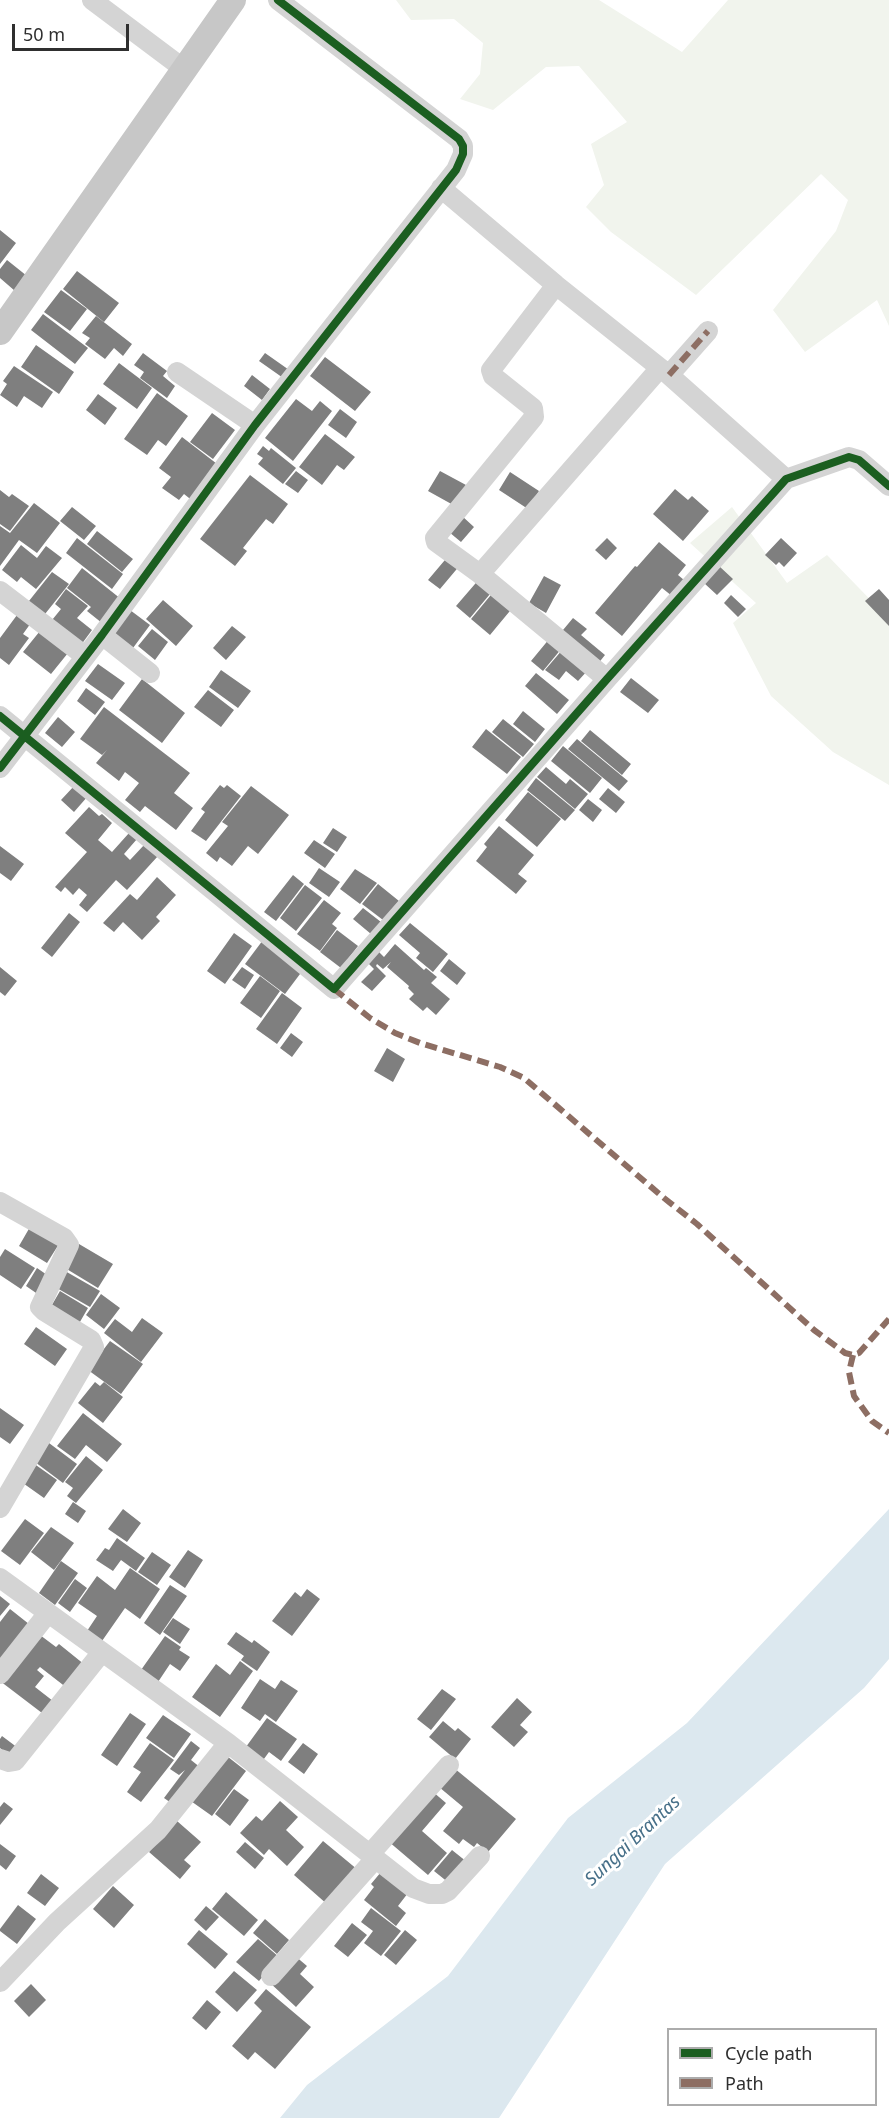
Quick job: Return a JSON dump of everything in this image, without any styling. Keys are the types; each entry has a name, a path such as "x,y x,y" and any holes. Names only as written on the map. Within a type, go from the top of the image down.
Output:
{"main road":[{"path":"0,332 233,0"}],"street":[{"path":"92,0 184,69"},
{"path":"0,768 102,635 255,425 456,170 463,154 459,140 278,0"},
{"path":"441,188 556,285 665,372 786,479"},
{"path":"556,285 491,370 493,376 533,408 535,414 533,420 435,538 436,542 480,574 607,679"},
{"path":"480,574 665,372 708,331"},
{"path":"177,372 255,425"},
{"path":"0,716 334,990 786,479 849,457 859,460 889,486"},
{"path":"0,591 85,656"},
{"path":"102,635 150,673"},
{"path":"0,1202 48,1228 64,1238 69,1245 40,1307 94,1343 93,1351 0,1508"},
{"path":"0,1578 228,1743 413,1888 436,1895 448,1891 480,1856"},
{"path":"0,1674 48,1613"},
{"path":"0,1759 15,1761 102,1652"},
{"path":"0,1982 57,1922 158,1830 228,1743"},
{"path":"271,1976 449,1765"}],"shaded area":[{"path":"396,0 599,0 682,52 728,0 889,0 889,326 877,300 805,352 773,310 836,231 848,200 821,174 696,295 611,232 586,207 604,185 591,144 627,122 579,66 546,67 493,110 460,99 480,74 483,43 454,19 411,20"},
{"path":"732,507 787,583 827,555 889,619 889,785 833,752 771,696 733,623 756,603 690,543"}],"water":[{"name":"Sungai Brantas","path":"889,1509 889,1659 864,1688 665,1864 499,2118 280,2118 307,2085 448,1976 568,1818 687,1723"}],"building":[{"path":"0,230 16,243 0,264"},
{"path":"7,260 27,276 15,291 0,278 0,269"},
{"path":"77,271 119,303 104,322 63,289"},
{"path":"61,290 87,309 70,331 44,312"},
{"path":"43,314 88,348 75,364 31,330"},
{"path":"96,316 132,344 123,356 114,348 105,359 85,344 90,338 82,333"},
{"path":"36,345 74,372 59,394 21,367"},
{"path":"143,353 167,371 163,376 175,386 167,398 140,378 144,372 134,365"},
{"path":"265,353 292,372 286,380 259,361"},
{"path":"325,357 371,392 355,411 310,376"},
{"path":"119,363 152,388 137,409 103,384"},
{"path":"14,366 53,392 42,408 24,396 17,407 0,395 7,384 3,381"},
{"path":"252,375 270,389 262,400 244,386"},
{"path":"157,393 188,416 166,446 158,440 147,455 124,439"},
{"path":"98,394 117,408 105,425 86,410"},
{"path":"296,399 312,411 320,401 332,411 293,461 265,438"},
{"path":"340,409 357,422 346,438 328,425"},
{"path":"212,413 235,430 213,459 190,442"},
{"path":"325,434 355,457 344,470 337,465 322,485 299,467"},
{"path":"182,437 221,467 194,502 184,494 179,500 162,488 171,477 159,468"},
{"path":"263,446 269,451 271,448 296,468 283,484 258,464 263,458 257,454"},
{"path":"296,471 308,480 298,493 285,484"},
{"path":"440,471 466,485 455,506 428,491"},
{"path":"510,472 539,491 528,509 499,490"},
{"path":"250,475 288,504 273,524 266,519 243,548 247,551 235,566 200,539"},
{"path":"675,489 688,500 692,496 709,511 683,541 653,514"},
{"path":"0,490 9,497 12,494 29,506 10,531 0,524"},
{"path":"34,503 60,523 37,553 19,540 0,566 0,526 10,533"},
{"path":"72,507 96,526 84,540 60,521"},
{"path":"462,516 474,527 461,542 449,532"},
{"path":"97,531 133,559 122,572 87,544"},
{"path":"77,538 123,574 112,589 66,553"},
{"path":"607,538 617,548 606,560 595,550"},
{"path":"781,538 797,553 784,567 779,562 776,565 765,555"},
{"path":"659,542 686,565 678,575 684,580 672,596 662,588 622,636 595,613"},
{"path":"21,545 37,558 46,546 62,558 36,589 21,577 17,582 2,570"},
{"path":"450,554 461,564 440,589 428,580"},
{"path":"719,566 733,579 717,595 704,583"},
{"path":"82,568 121,599 102,623 87,611 91,607 67,588"},
{"path":"52,572 69,584 41,619 25,606"},
{"path":"544,576 561,585 546,613 529,603"},
{"path":"481,577 495,588 470,618 456,606"},
{"path":"66,589 88,606 77,618 92,630 78,649 48,625 61,609 55,604"},
{"path":"879,589 889,600 889,626 865,601"},
{"path":"495,590 514,606 490,635 471,619"},
{"path":"731,595 746,609 738,617 724,603"},
{"path":"163,600 193,626 176,646 146,619"},
{"path":"130,610 150,625 133,648 112,632"},
{"path":"20,611 33,620 23,634 29,638 9,665 0,658 0,638"},
{"path":"573,618 587,629 581,635 605,655 597,665 558,636"},
{"path":"44,626 72,648 51,674 23,652"},
{"path":"232,626 246,637 226,660 213,648"},
{"path":"152,629 168,642 155,660 138,646"},
{"path":"550,638 562,648 543,671 531,661"},
{"path":"563,649 588,670 578,681 566,671 559,680 545,670"},
{"path":"98,664 125,683 112,700 85,681"},
{"path":"221,670 251,691 238,708 209,687"},
{"path":"536,673 569,700 557,714 525,686"},
{"path":"631,678 659,700 648,713 620,692"},
{"path":"142,679 185,713 162,743 119,710"},
{"path":"86,688 105,702 95,715 77,701"},
{"path":"208,690 234,710 221,727 194,707"},
{"path":"104,707 190,773 174,793 193,808 176,830 145,806 140,812 125,800 139,783 125,772 119,781 96,763 107,750 102,755 80,739"},
{"path":"523,711 545,729 535,742 513,724"},
{"path":"58,717 75,732 62,747 45,733"},
{"path":"503,719 534,744 523,757 492,732"},
{"path":"486,729 521,757 507,774 472,747"},
{"path":"590,730 631,764 622,775 581,741"},
{"path":"577,739 628,781 619,791 568,749"},
{"path":"563,746 602,778 590,793 551,761"},
{"path":"546,767 566,784 570,779 588,794 575,809 537,777"},
{"path":"536,778 575,810 565,821 527,790"},
{"path":"75,785 88,796 74,812 61,800"},
{"path":"220,785 224,788 227,785 241,796 206,841 191,831 205,812 201,809"},
{"path":"251,786 289,815 258,854 248,846 232,866 220,857 217,862 206,853 228,826 222,822"},
{"path":"608,788 625,802 616,813 599,799"},
{"path":"528,792 561,819 537,847 505,820"},
{"path":"588,799 602,810 593,822 579,810"},
{"path":"89,807 112,823 98,840 112,852 129,833 137,839 124,854 130,860 145,844 158,856 127,890 116,880 87,912 79,905 87,895 79,888 73,895 65,887 61,892 55,887 87,852 65,833"},
{"path":"499,826 534,855 518,874 527,881 516,894 476,861 487,847 484,844"},
{"path":"333,828 347,837 337,852 323,843"},
{"path":"314,840 335,854 325,868 304,853"},
{"path":"0,846 24,864 11,881 0,873"},
{"path":"319,868 340,882 329,897 309,883"},
{"path":"355,869 377,883 360,904 340,889"},
{"path":"293,875 304,884 276,921 264,912"},
{"path":"157,877 176,895 156,917 160,921 142,940 123,922 114,932 103,923 130,894 137,900"},
{"path":"378,884 399,901 383,920 362,904"},
{"path":"305,885 322,898 296,931 280,918"},
{"path":"324,900 341,913 332,924 337,928 320,951 297,934"},
{"path":"363,908 381,922 371,934 353,919"},
{"path":"69,913 80,922 52,957 41,948"},
{"path":"410,923 448,954 433,972 416,958 420,953 399,935"},
{"path":"337,930 358,946 341,968 320,952"},
{"path":"234,933 252,946 225,984 207,971"},
{"path":"263,940 303,970 285,994 245,964"},
{"path":"395,944 424,970 426,968 437,977 431,983 450,999 436,1015 427,1007 423,1011 409,999 414,994 408,988 409,986 387,967 391,962 383,969 377,964 376,966 386,976 372,991 361,982 374,969 368,963 379,952 384,957"},
{"path":"449,959 466,973 457,985 440,971"},
{"path":"0,967 17,981 5,996 0,992"},
{"path":"242,967 254,975 245,989 232,980"},
{"path":"260,976 280,991 261,1018 240,1003"},
{"path":"282,993 302,1008 277,1044 256,1029"},
{"path":"291,1033 303,1042 292,1057 280,1048"},
{"path":"387,1048 405,1059 393,1082 374,1071"},
{"path":"30,1227 59,1244 47,1263 19,1246"},
{"path":"79,1244 113,1264 98,1288 65,1268"},
{"path":"5,1249 35,1268 21,1289 0,1275 0,1257"},
{"path":"37,1268 50,1277 39,1295 26,1286"},
{"path":"65,1271 100,1291 90,1307 55,1287"},
{"path":"60,1291 88,1308 77,1327 49,1310"},
{"path":"101,1294 120,1308 104,1329 86,1315"},
{"path":"142,1318 163,1333 141,1362 104,1333 115,1319 132,1332"},
{"path":"36,1327 67,1349 55,1366 24,1344"},
{"path":"110,1341 143,1364 121,1394 88,1370"},
{"path":"95,1382 100,1386 104,1382 123,1397 103,1423 78,1403"},
{"path":"0,1408 24,1425 10,1444 0,1437"},
{"path":"83,1413 122,1444 107,1462 86,1445 75,1459 57,1446"},
{"path":"49,1443 77,1464 63,1483 35,1462"},
{"path":"86,1456 103,1470 76,1503 67,1496 73,1488 65,1482"},
{"path":"33,1463 57,1480 44,1498 20,1481"},
{"path":"73,1502 86,1511 78,1523 65,1514"},
{"path":"123,1509 141,1523 127,1542 108,1529"},
{"path":"25,1519 44,1533 20,1565 1,1551"},
{"path":"51,1527 74,1543 54,1570 31,1552"},
{"path":"117,1538 145,1558 136,1571 121,1560 113,1571 96,1560 105,1548 109,1550"},
{"path":"188,1550 203,1560 185,1588 169,1577"},
{"path":"152,1552 171,1565 157,1585 138,1572"},
{"path":"61,1561 78,1573 55,1605 39,1593"},
{"path":"130,1568 160,1589 140,1619 125,1608 102,1641 87,1631 97,1616 78,1603 97,1576 115,1590"},
{"path":"75,1579 87,1588 70,1612 58,1603"},
{"path":"170,1585 187,1596 160,1635 144,1623"},
{"path":"307,1589 320,1599 292,1636 272,1621 295,1592 301,1597"},
{"path":"0,1596 10,1604 0,1616"},
{"path":"10,1609 34,1628 0,1671 0,1622"},
{"path":"173,1618 190,1629 180,1644 163,1632"},
{"path":"36,1632 56,1647 59,1644 85,1665 67,1688 40,1667 37,1670 44,1676 35,1687 53,1701 42,1713 0,1681"},
{"path":"236,1632 252,1643 254,1640 270,1652 257,1671 241,1660 244,1656 227,1644"},
{"path":"165,1636 181,1647 179,1650 190,1657 180,1671 170,1664 158,1682 141,1670"},
{"path":"240,1661 253,1671 220,1717 192,1697 216,1664 230,1675"},
{"path":"260,1679 275,1689 281,1680 298,1691 276,1722 265,1714 260,1721 241,1708"},
{"path":"442,1689 456,1699 431,1730 417,1719"},
{"path":"517,1698 532,1712 520,1725 528,1732 514,1747 491,1727"},
{"path":"130,1713 146,1724 117,1766 101,1755"},
{"path":"163,1715 191,1734 174,1758 146,1738"},
{"path":"267,1718 297,1739 281,1761 269,1752 261,1763 243,1751"},
{"path":"443,1721 455,1731 458,1728 471,1739 455,1759 429,1737"},
{"path":"2,1736 18,1748 11,1757 0,1748"},
{"path":"191,1741 200,1748 191,1760 201,1768 174,1805 164,1798 185,1770 179,1775 170,1769"},
{"path":"150,1743 174,1760 141,1802 127,1792 141,1772 133,1767"},
{"path":"303,1743 318,1754 304,1774 288,1762"},
{"path":"223,1753 246,1771 212,1816 188,1799"},
{"path":"454,1768 516,1819 488,1852 477,1843 474,1847 463,1839 459,1844 443,1831 463,1807 439,1787"},
{"path":"234,1789 249,1800 230,1826 215,1814"},
{"path":"432,1791 446,1803 422,1831 447,1853 428,1875 388,1841"},
{"path":"280,1801 298,1817 286,1830 304,1847 287,1866 269,1849 264,1855 240,1833 256,1816 262,1821"},
{"path":"4,1802 13,1809 0,1825 0,1807"},
{"path":"177,1821 201,1842 184,1860 191,1866 180,1879 149,1852"},
{"path":"323,1841 358,1870 328,1905 294,1875"},
{"path":"245,1842 264,1858 255,1869 236,1852"},
{"path":"0,1844 16,1856 6,1870 0,1865"},
{"path":"452,1850 467,1862 449,1883 434,1871"},
{"path":"381,1872 408,1893 398,1906 406,1913 396,1926 364,1900 374,1887 371,1884"},
{"path":"41,1874 59,1888 45,1906 27,1893"},
{"path":"113,1886 134,1905 114,1928 93,1909"},
{"path":"226,1892 258,1920 244,1936 212,1909"},
{"path":"18,1905 36,1919 17,1944 0,1929"},
{"path":"206,1906 219,1917 206,1931 194,1920"},
{"path":"371,1908 401,1931 381,1956 364,1943 373,1931 361,1922"},
{"path":"265,1919 289,1940 277,1954 253,1933"},
{"path":"352,1923 367,1935 348,1957 334,1946"},
{"path":"199,1930 228,1954 215,1969 187,1944"},
{"path":"405,1930 417,1940 396,1965 384,1955"},
{"path":"258,1939 279,1957 259,1981 236,1962"},
{"path":"294,1955 307,1966 300,1974 314,1987 296,2007 269,1982"},
{"path":"234,1971 257,1990 237,2012 215,1992"},
{"path":"31,1984 46,2000 29,2017 14,2001"},
{"path":"266,1989 311,2027 275,2069 255,2052 248,2060 232,2046 262,2011 254,2003"},
{"path":"207,2000 221,2012 206,2030 192,2018"}],"marked path":[{"path":"669,375 708,331"},
{"path":"334,989 370,1018 395,1033 420,1043 500,1067 524,1078 697,1224 814,1330 845,1353 853,1355 859,1353 889,1319"},
{"path":"853,1355 849,1372 854,1396 872,1421 889,1433"}],"cycle path":[{"path":"0,768 102,635 255,425 456,170 463,154 463,146 459,139 278,0"},
{"path":"0,716 334,989 786,479 849,457 859,460 889,486"}]}
